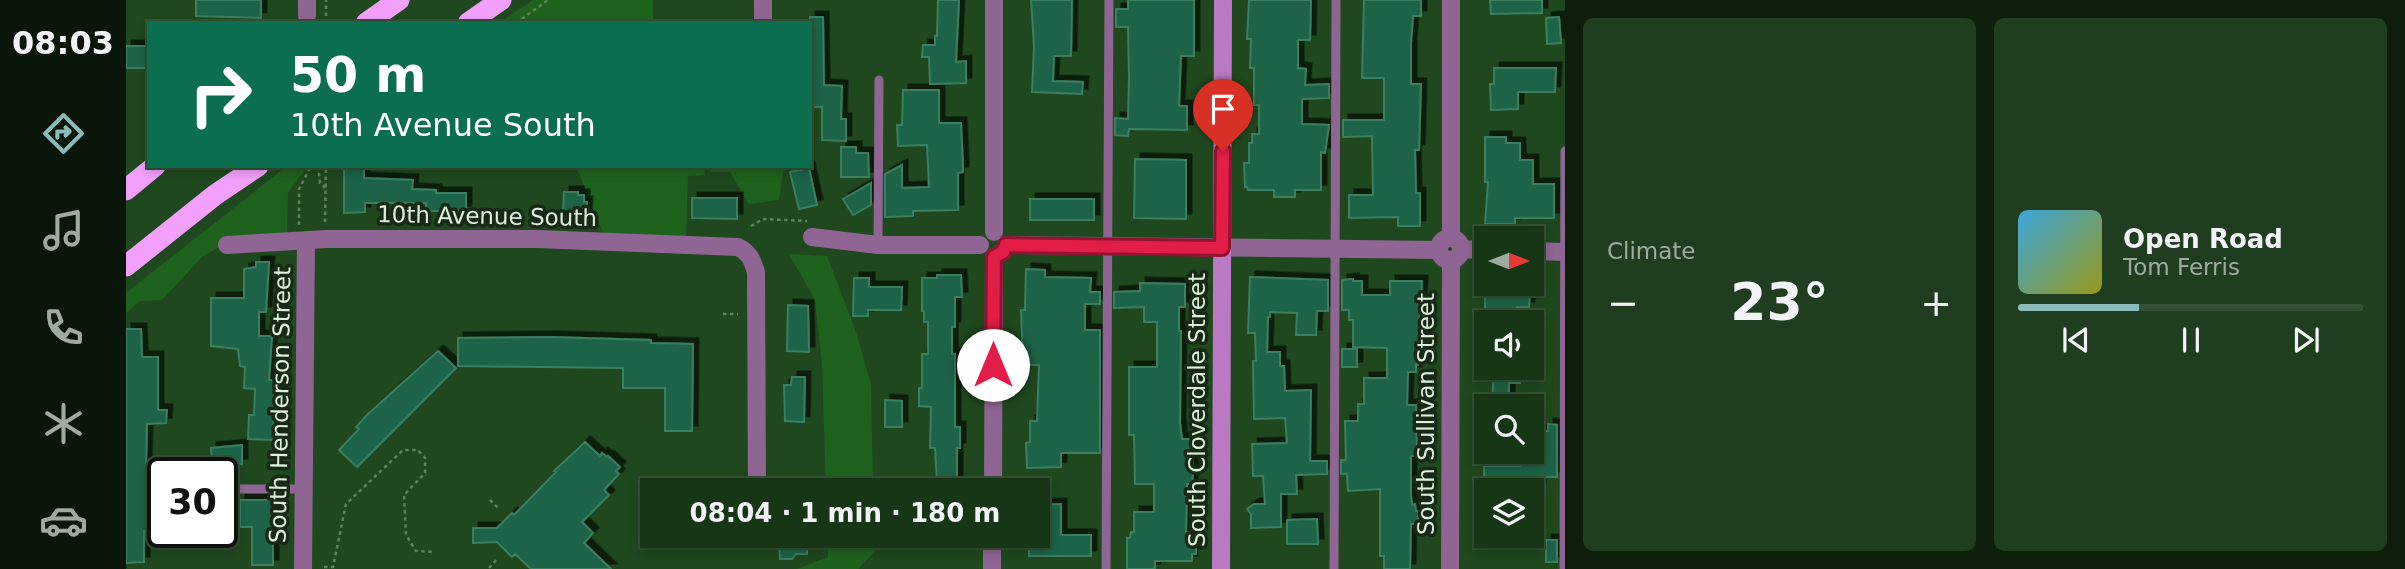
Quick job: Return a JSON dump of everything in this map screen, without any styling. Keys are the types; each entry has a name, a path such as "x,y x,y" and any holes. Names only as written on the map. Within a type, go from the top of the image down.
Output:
{"highway":[{"path":"369,21 400,0"},
{"path":"471,21 501,0"},
{"path":"126,181 153,168"},
{"path":"126,190 153,168"},
{"path":"126,265 215,195 255,168"}],"main road":[{"name":"South Cloverdale Street","path":"1221,569 1223,0"}],"street":[{"path":"763,21 764,0"},
{"path":"993,478 994,0"},
{"name":"South Sullivan Street","path":"1450,569 1451,0"},
{"path":"813,230 878,245 1474,250"},
{"name":"10th Avenue South","path":"227,245 302,233 738,247 747,251 755,272 757,478"},
{"name":"South Henderson Street","path":"302,233 303,569"},
{"path":"1544,251 1565,252"},
{"path":"992,548 992,569"}],"lane":[{"path":"1106,569 1109,0"},
{"path":"1334,569 1336,0"},
{"path":"878,245 879,80"},
{"path":"1564,569 1565,151"},
{"path":"238,489 304,489"}],"path":[{"path":"326,0 326,21"},
{"path":"519,21 548,0"},
{"path":"302,233 299,190 310,168"},
{"path":"318,168 320,183 326,188"},
{"path":"325,224 326,168"},
{"path":"751,226 763,219 813,230"},
{"path":"324,567 333,567 346,505 402,450 418,450 425,458 425,473 404,495 406,535 416,551 435,552"},
{"path":"490,500 499,509"},
{"path":"489,568 498,558"}],"green space":[{"path":"533,0 653,0 653,21 502,21"},
{"path":"284,168 307,168 288,193 287,239 227,243 203,256 162,300 140,301 126,313 126,293"},
{"path":"577,168 704,168 705,175 688,176 686,237 604,235"},
{"path":"709,168 784,168 779,200 749,204 730,172 710,172"},
{"path":"789,254 827,256 855,329 871,384 873,478 826,478 822,364 815,300"},
{"path":"828,548 875,548 858,569 797,569 828,557"}],"building":[{"path":"196,0 261,0 261,18 196,16"},
{"path":"938,0 959,0 956,62 966,61 966,83 930,84 929,57 922,57 923,45 935,45"},
{"path":"1031,0 1072,0 1071,56 1054,56 1053,81 1083,82 1082,94 1032,92 1034,46"},
{"path":"1128,0 1194,0 1194,56 1181,56 1179,106 1187,106 1187,130 1129,129 1128,136 1115,135 1115,118 1128,119 1128,27 1116,27 1116,9 1128,9"},
{"path":"1249,0 1311,0 1310,40 1298,40 1298,68 1306,69 1305,85 1329,84 1329,98 1302,99 1302,124 1329,125 1325,153 1321,152 1321,190 1295,190 1295,197 1274,197 1274,190 1248,190 1245,187 1244,163 1249,163 1249,143 1252,143 1252,134 1259,134 1259,105 1254,105 1254,68 1250,68 1251,39 1247,39"},
{"path":"1364,0 1421,0 1421,16 1413,16 1411,42 1411,84 1421,84 1419,150 1415,150 1416,193 1420,193 1420,226 1398,226 1398,217 1349,218 1349,195 1373,195 1372,136 1343,137 1343,120 1384,120 1384,78 1362,78"},
{"path":"1490,0 1542,0 1542,13 1491,14"},
{"path":"810,17 823,17 824,85 842,86 841,119 846,119 846,141 822,140 822,107 812,107"},
{"path":"1559,17 1561,43 1547,44 1546,18"},
{"path":"126,46 147,46 147,68 126,68"},
{"path":"1494,68 1556,68 1555,92 1518,92 1518,109 1491,110 1490,84 1494,84"},
{"path":"903,90 939,90 939,123 961,123 963,172 958,173 958,210 913,211 913,216 885,217 885,174 902,165 902,188 929,187 927,145 898,146 897,125 902,125"},
{"path":"1485,137 1506,137 1506,143 1520,143 1520,160 1533,160 1533,184 1554,184 1554,218 1515,218 1515,224 1485,224 1488,182 1485,182"},
{"path":"841,147 856,147 856,153 868,153 869,177 841,177"},
{"path":"1135,159 1186,160 1186,219 1134,218"},
{"path":"344,168 364,168 364,178 413,180 412,189 436,190 436,193 466,193 466,211 426,211 426,203 365,203 365,212 344,213"},
{"path":"809,168 817,205 799,209 790,172"},
{"path":"871,183 871,205 853,215 843,199"},
{"path":"564,192 584,195 584,202 587,202 586,216 563,215"},
{"path":"692,198 737,198 737,219 692,218"},
{"path":"1030,199 1094,199 1094,220 1030,220"},
{"path":"256,262 269,262 266,312 259,312 259,336 272,336 269,380 274,380 273,440 248,439 249,415 254,415 255,389 244,388 245,367 240,366 238,349 211,346 211,298 244,298 244,269 256,267"},
{"path":"1026,269 1045,270 1045,277 1091,278 1090,292 1100,292 1100,304 1085,304 1085,330 1100,330 1100,453 1061,453 1061,467 1027,468 1026,443 1030,442 1030,421 1037,421 1039,365 1023,365 1021,310 1025,310"},
{"path":"937,275 961,275 962,297 955,297 955,327 952,327 952,354 955,354 955,427 960,427 957,478 937,478 935,448 930,448 931,407 919,406 922,354 928,354 928,322 924,322 922,311 922,278 937,278"},
{"path":"1250,277 1328,280 1328,311 1317,311 1316,335 1296,335 1297,313 1270,312 1268,317 1267,352 1280,352 1280,366 1284,366 1285,391 1311,390 1310,461 1327,461 1327,474 1296,475 1297,494 1281,494 1281,527 1251,528 1251,514 1247,509 1254,504 1265,504 1263,476 1253,476 1252,444 1287,443 1285,418 1254,419 1253,361 1256,361 1255,333 1248,333"},
{"path":"854,278 869,278 869,287 902,287 901,310 868,310 868,316 853,316"},
{"path":"1342,280 1362,281 1362,295 1390,295 1390,281 1422,281 1418,365 1416,372 1408,372 1407,405 1416,405 1417,456 1411,456 1411,496 1412,505 1415,504 1418,511 1418,524 1411,524 1410,569 1384,569 1384,556 1380,556 1380,489 1348,491 1347,474 1341,474 1341,460 1346,460 1345,421 1358,421 1358,404 1364,404 1364,378 1387,378 1387,348 1353,347 1353,320 1349,320 1349,310 1342,310"},
{"path":"1140,283 1185,284 1185,307 1179,307 1180,423 1182,439 1192,439 1193,472 1192,484 1187,484 1186,532 1193,532 1196,554 1192,554 1192,561 1155,561 1155,569 1127,569 1127,538 1134,532 1134,512 1154,512 1154,484 1135,484 1134,435 1129,435 1129,367 1157,367 1157,322 1144,322 1144,307 1114,308 1114,292 1140,291"},
{"path":"1485,296 1530,296 1529,307 1517,307 1517,310 1485,310"},
{"path":"788,305 808,306 809,352 787,351"},
{"path":"126,329 141,329 142,357 158,357 158,410 167,410 166,423 147,424 147,531 144,531 144,562 126,563"},
{"path":"550,337 693,344 692,431 665,431 665,388 623,388 623,368 458,366 458,338"},
{"path":"1342,349 1357,349 1357,367 1342,367"},
{"path":"438,351 456,368 357,467 339,450 359,429 356,427 368,414"},
{"path":"792,377 805,377 804,422 785,421 784,385 791,385"},
{"path":"1493,380 1520,380 1520,383 1509,383 1509,394 1493,394"},
{"path":"885,400 902,401 902,427 885,427"},
{"path":"1548,424 1557,425 1557,477 1484,478 1484,466 1544,464 1544,431 1548,431"},
{"path":"585,442 600,456 602,453 608,456 620,467 616,471 619,474 604,490 609,495 582,522 593,533 584,543 611,569 531,569 515,554 512,557 497,542 473,543 473,528 497,528 512,513 514,515"},
{"path":"242,445 242,464 238,464 238,457 212,457 211,448"},
{"path":"240,500 273,500 273,565 252,565 252,527 240,527"},
{"path":"1050,504 1061,504 1061,535 1091,535 1091,556 1029,556 1029,548 1050,548"},
{"path":"1317,519 1318,544 1287,544 1287,520"},
{"path":"1546,540 1557,540 1557,562 1546,562"},
{"path":"779,548 807,548 807,554 796,554 792,559 780,559"}],"route":[{"path":"993,365 994,257 1000,255 1006,245 1222,248 1223,151"}]}
